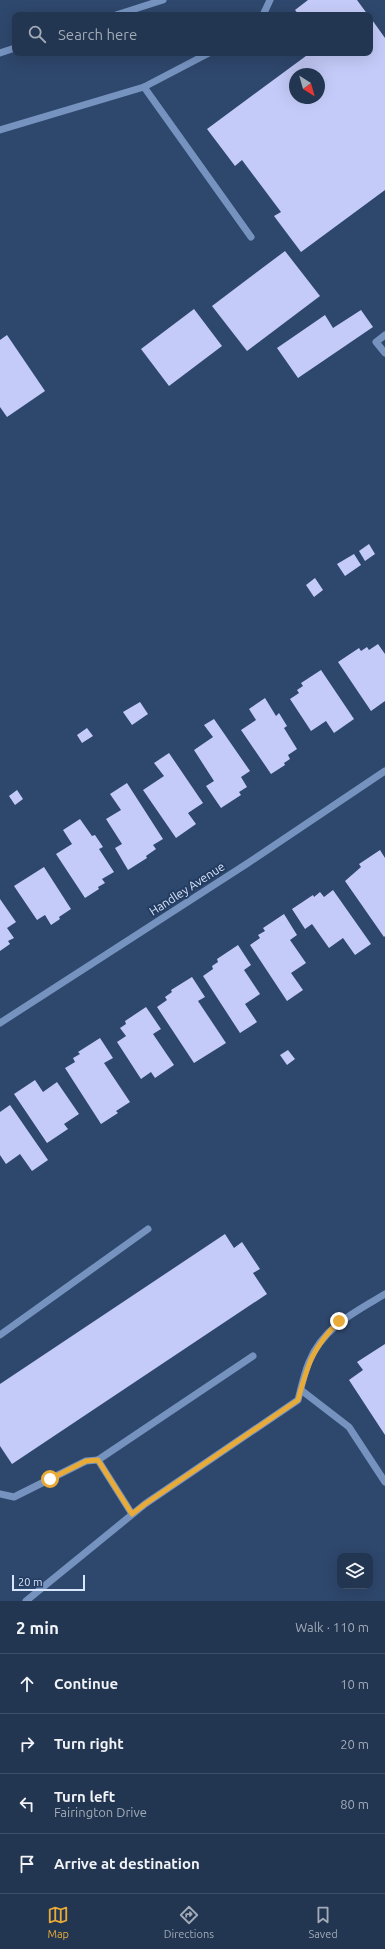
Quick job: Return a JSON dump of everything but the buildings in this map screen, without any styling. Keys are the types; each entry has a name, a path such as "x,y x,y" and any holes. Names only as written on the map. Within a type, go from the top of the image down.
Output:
{"street":[{"path":"125,12 163,0"},
{"path":"264,12 270,0"},
{"path":"0,53 12,49"},
{"path":"0,130 144,87 203,56"},
{"path":"144,87 251,237"},
{"path":"385,335 376,342 385,353"},
{"name":"Handley Avenue","path":"0,1022 248,863 385,771"},
{"path":"0,1335 148,1229"},
{"path":"26,1601 145,1504 298,1400 309,1361 322,1338 339,1321 385,1294"},
{"path":"0,1494 14,1497 86,1461 98,1460 252,1356"},
{"path":"301,1390 349,1428 385,1482"},
{"path":"98,1460 132,1514"}],"route":[{"path":"50,1479 86,1461 98,1460 132,1514 298,1400 309,1361 322,1338 339,1321"}]}
